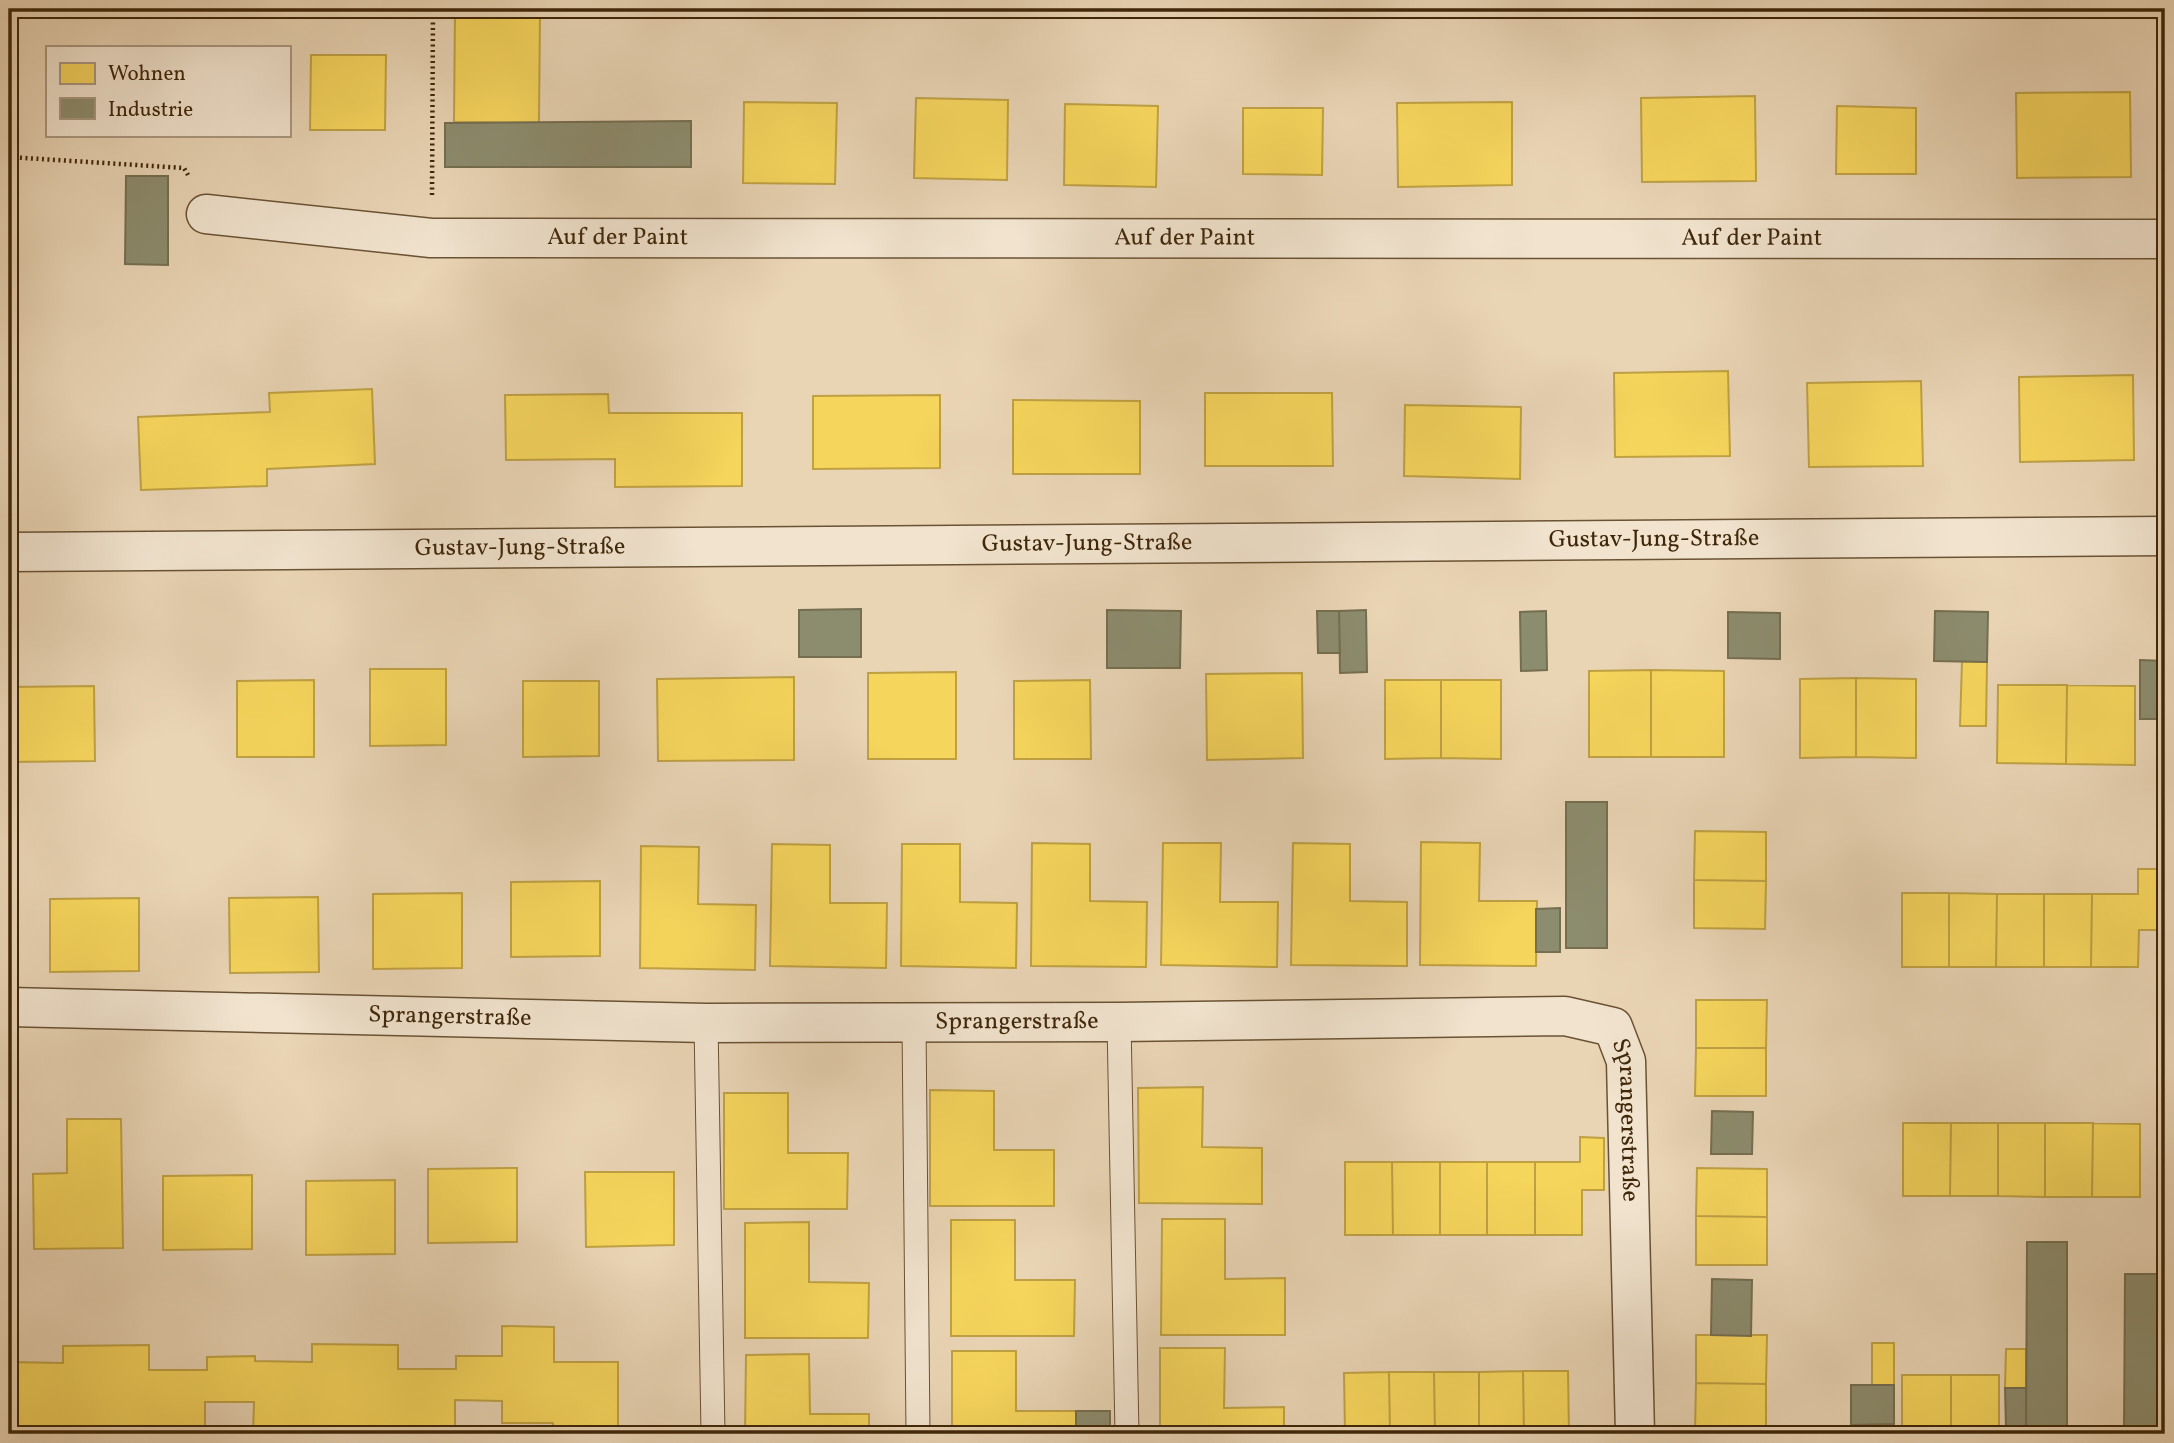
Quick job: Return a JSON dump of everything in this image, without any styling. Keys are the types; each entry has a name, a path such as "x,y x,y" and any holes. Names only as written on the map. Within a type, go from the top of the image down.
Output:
{"street":[{"name":"Auf der Paint","path":"206,214 431,238 2165,239"},
{"name":"Gustav-Jung-Straße","path":"9,552 2165,536"},
{"name":"Sprangerstraße","path":"9,1007 706,1023 1119,1022 1565,1016 1613,1027 1626,1061 1635,1434"}],"lane":[{"path":"1119,1022 1128,1434"},
{"path":"706,1023 713,1434"},
{"path":"914,1023 918,1434"}],"path":[{"path":"431,238 433,9"},
{"path":"9,157 184,168 206,214"}],"building: Wohnen":[{"path":"455,9 540,9 539,123 454,122"},
{"path":"311,55 386,55 385,130 310,130"},
{"path":"2130,92 2131,177 2017,178 2016,93"},
{"path":"1755,96 1756,181 1642,182 1641,98"},
{"path":"916,98 1008,100 1007,180 914,178"},
{"path":"744,102 837,103 835,184 743,183"},
{"path":"1512,102 1512,185 1398,187 1397,103"},
{"path":"1065,104 1158,106 1156,187 1064,185"},
{"path":"1837,106 1916,108 1916,174 1836,174"},
{"path":"1243,108 1323,108 1322,175 1243,174"},
{"path":"1728,371 1730,456 1615,457 1614,373"},
{"path":"2133,375 2134,460 2020,462 2019,377"},
{"path":"1921,381 1923,466 1809,467 1807,383"},
{"path":"372,389 375,464 267,469 267,486 141,490 138,417 270,412 269,393"},
{"path":"1205,393 1332,393 1333,466 1205,466"},
{"path":"608,394 609,413 742,413 742,486 615,487 615,459 506,460 505,395"},
{"path":"940,395 940,468 813,469 813,396"},
{"path":"1013,400 1140,401 1140,474 1013,474"},
{"path":"1405,405 1521,407 1520,479 1404,476"},
{"path":"1962,661 1987,662 1986,726 1960,726"},
{"path":"370,669 446,669 446,745 370,746"},
{"path":"1651,670 1651,757 1589,757 1589,671"},
{"path":"1651,670 1724,671 1724,757 1651,757"},
{"path":"956,672 956,759 868,759 868,673"},
{"path":"1302,673 1303,758 1207,760 1206,674"},
{"path":"794,677 794,760 658,761 657,679"},
{"path":"1856,678 1916,679 1916,758 1856,757"},
{"path":"1856,678 1856,757 1800,758 1800,679"},
{"path":"314,680 314,757 237,757 237,681"},
{"path":"1090,680 1091,759 1014,759 1014,681"},
{"path":"1385,680 1441,680 1441,758 1385,759"},
{"path":"1441,680 1501,680 1501,759 1441,758"},
{"path":"523,681 599,681 599,756 523,757"},
{"path":"1998,685 2067,685 2066,764 1997,763"},
{"path":"2067,685 2135,686 2135,765 2066,764"},
{"path":"94,686 95,761 9,762 9,687"},
{"path":"1695,831 1766,832 1766,881 1694,880"},
{"path":"1421,842 1480,843 1479,901 1537,901 1536,966 1420,965"},
{"path":"1032,843 1090,844 1090,901 1147,902 1146,967 1031,966"},
{"path":"1163,843 1221,843 1220,902 1278,902 1277,967 1161,965"},
{"path":"1293,843 1350,844 1350,901 1407,902 1407,966 1291,965"},
{"path":"772,844 830,845 830,903 887,903 886,968 770,966"},
{"path":"902,844 960,844 960,902 1017,903 1016,968 901,966"},
{"path":"641,846 699,847 698,904 756,905 755,970 640,968"},
{"path":"2138,869 2162,869 2162,930 2139,930 2138,967 2091,967 2092,894 2138,894"},
{"path":"1694,880 1766,881 1765,929 1694,928"},
{"path":"600,881 600,956 511,957 511,882"},
{"path":"462,893 462,968 373,969 373,894"},
{"path":"1902,893 1949,893 1949,967 1902,967"},
{"path":"1949,893 1997,894 1996,967 1949,967"},
{"path":"1997,894 2044,894 2044,967 1996,967"},
{"path":"2044,894 2092,894 2091,967 2044,967"},
{"path":"318,897 319,972 230,973 229,898"},
{"path":"139,898 139,971 50,972 50,899"},
{"path":"1696,1000 1767,1000 1766,1048 1696,1048"},
{"path":"1696,1048 1766,1048 1766,1096 1695,1096"},
{"path":"1203,1087 1202,1147 1262,1148 1262,1204 1139,1203 1138,1088"},
{"path":"930,1090 994,1091 994,1150 1054,1150 1054,1206 930,1206"},
{"path":"724,1093 788,1093 788,1153 848,1153 847,1209 724,1209"},
{"path":"67,1119 121,1119 123,1248 34,1249 33,1174 67,1173"},
{"path":"1903,1123 1951,1123 1950,1196 1903,1196"},
{"path":"1951,1123 1998,1123 1998,1196 1950,1196"},
{"path":"1998,1123 2045,1123 2045,1197 1998,1196"},
{"path":"2045,1123 2093,1123 2092,1197 2045,1197"},
{"path":"2093,1123 2140,1124 2140,1197 2092,1197"},
{"path":"1580,1137 1604,1138 1604,1190 1582,1190 1582,1235 1535,1235 1535,1162 1580,1162"},
{"path":"1345,1162 1392,1162 1393,1235 1345,1235"},
{"path":"1392,1162 1440,1162 1440,1235 1393,1235"},
{"path":"1440,1162 1487,1162 1487,1235 1440,1235"},
{"path":"1487,1162 1535,1162 1535,1235 1487,1235"},
{"path":"517,1168 517,1242 428,1243 428,1169"},
{"path":"1697,1168 1767,1169 1767,1217 1696,1216"},
{"path":"585,1172 674,1172 674,1245 586,1247"},
{"path":"252,1175 252,1249 163,1250 163,1176"},
{"path":"395,1180 395,1254 306,1255 306,1181"},
{"path":"1696,1216 1767,1217 1767,1265 1696,1265"},
{"path":"1162,1219 1225,1219 1225,1279 1285,1278 1285,1335 1161,1335"},
{"path":"951,1220 1015,1220 1015,1280 1075,1280 1074,1336 951,1336"},
{"path":"809,1222 809,1282 869,1283 868,1338 745,1338 745,1223"},
{"path":"502,1326 554,1327 554,1362 618,1362 618,1434 553,1434 553,1423 502,1423 502,1401 455,1400 455,1434 388,1434 388,1426 316,1426 317,1434 253,1434 254,1402 205,1402 205,1434 139,1434 139,1427 68,1427 68,1434 9,1434 9,1362 63,1363 63,1346 149,1345 149,1370 207,1370 207,1357 255,1356 255,1361 312,1362 312,1344 398,1345 398,1369 456,1369 456,1356 502,1356"},
{"path":"1696,1335 1767,1335 1766,1384 1696,1383"},
{"path":"1872,1343 1894,1343 1894,1385 1872,1385"},
{"path":"1160,1348 1225,1348 1224,1408 1284,1407 1284,1434 1160,1434"},
{"path":"2006,1349 2026,1349 2026,1388 2005,1388"},
{"path":"952,1351 1016,1351 1016,1411 1076,1411 1076,1434 952,1434"},
{"path":"809,1354 810,1414 869,1414 869,1434 745,1434 746,1355"},
{"path":"1523,1371 1524,1434 1479,1434 1479,1372"},
{"path":"1523,1371 1568,1371 1569,1434 1524,1434"},
{"path":"1389,1372 1434,1372 1435,1434 1390,1434"},
{"path":"1389,1372 1390,1434 1345,1434 1344,1373"},
{"path":"1434,1372 1479,1372 1479,1434 1435,1434"},
{"path":"1902,1375 1951,1375 1951,1434 1902,1434"},
{"path":"1951,1375 1999,1375 1999,1434 1951,1434"},
{"path":"1696,1383 1766,1384 1766,1432 1695,1431"}],"building: Industrie":[{"path":"691,121 691,167 445,167 445,123"},
{"path":"126,176 168,176 168,265 125,264"},
{"path":"861,609 861,657 799,657 799,610"},
{"path":"1107,610 1181,611 1180,668 1107,668"},
{"path":"1366,610 1367,672 1340,673 1339,611"},
{"path":"1317,611 1339,611 1340,653 1318,653"},
{"path":"1546,611 1547,670 1521,671 1520,612"},
{"path":"1935,611 1988,612 1987,662 1934,661"},
{"path":"1728,612 1780,613 1780,659 1728,658"},
{"path":"2140,660 2165,661 2165,719 2140,719"},
{"path":"1566,802 1607,802 1607,948 1566,948"},
{"path":"1560,908 1560,952 1536,952 1536,909"},
{"path":"1712,1111 1753,1112 1752,1154 1711,1154"},
{"path":"2027,1242 2067,1242 2067,1434 2026,1434"},
{"path":"2125,1274 2165,1274 2165,1434 2124,1434"},
{"path":"1712,1279 1752,1280 1751,1336 1711,1335"},
{"path":"1851,1385 1894,1385 1894,1424 1851,1425"},
{"path":"2005,1388 2026,1388 2026,1427 2006,1427"},
{"path":"1076,1411 1110,1411 1110,1434 1076,1434"}]}
